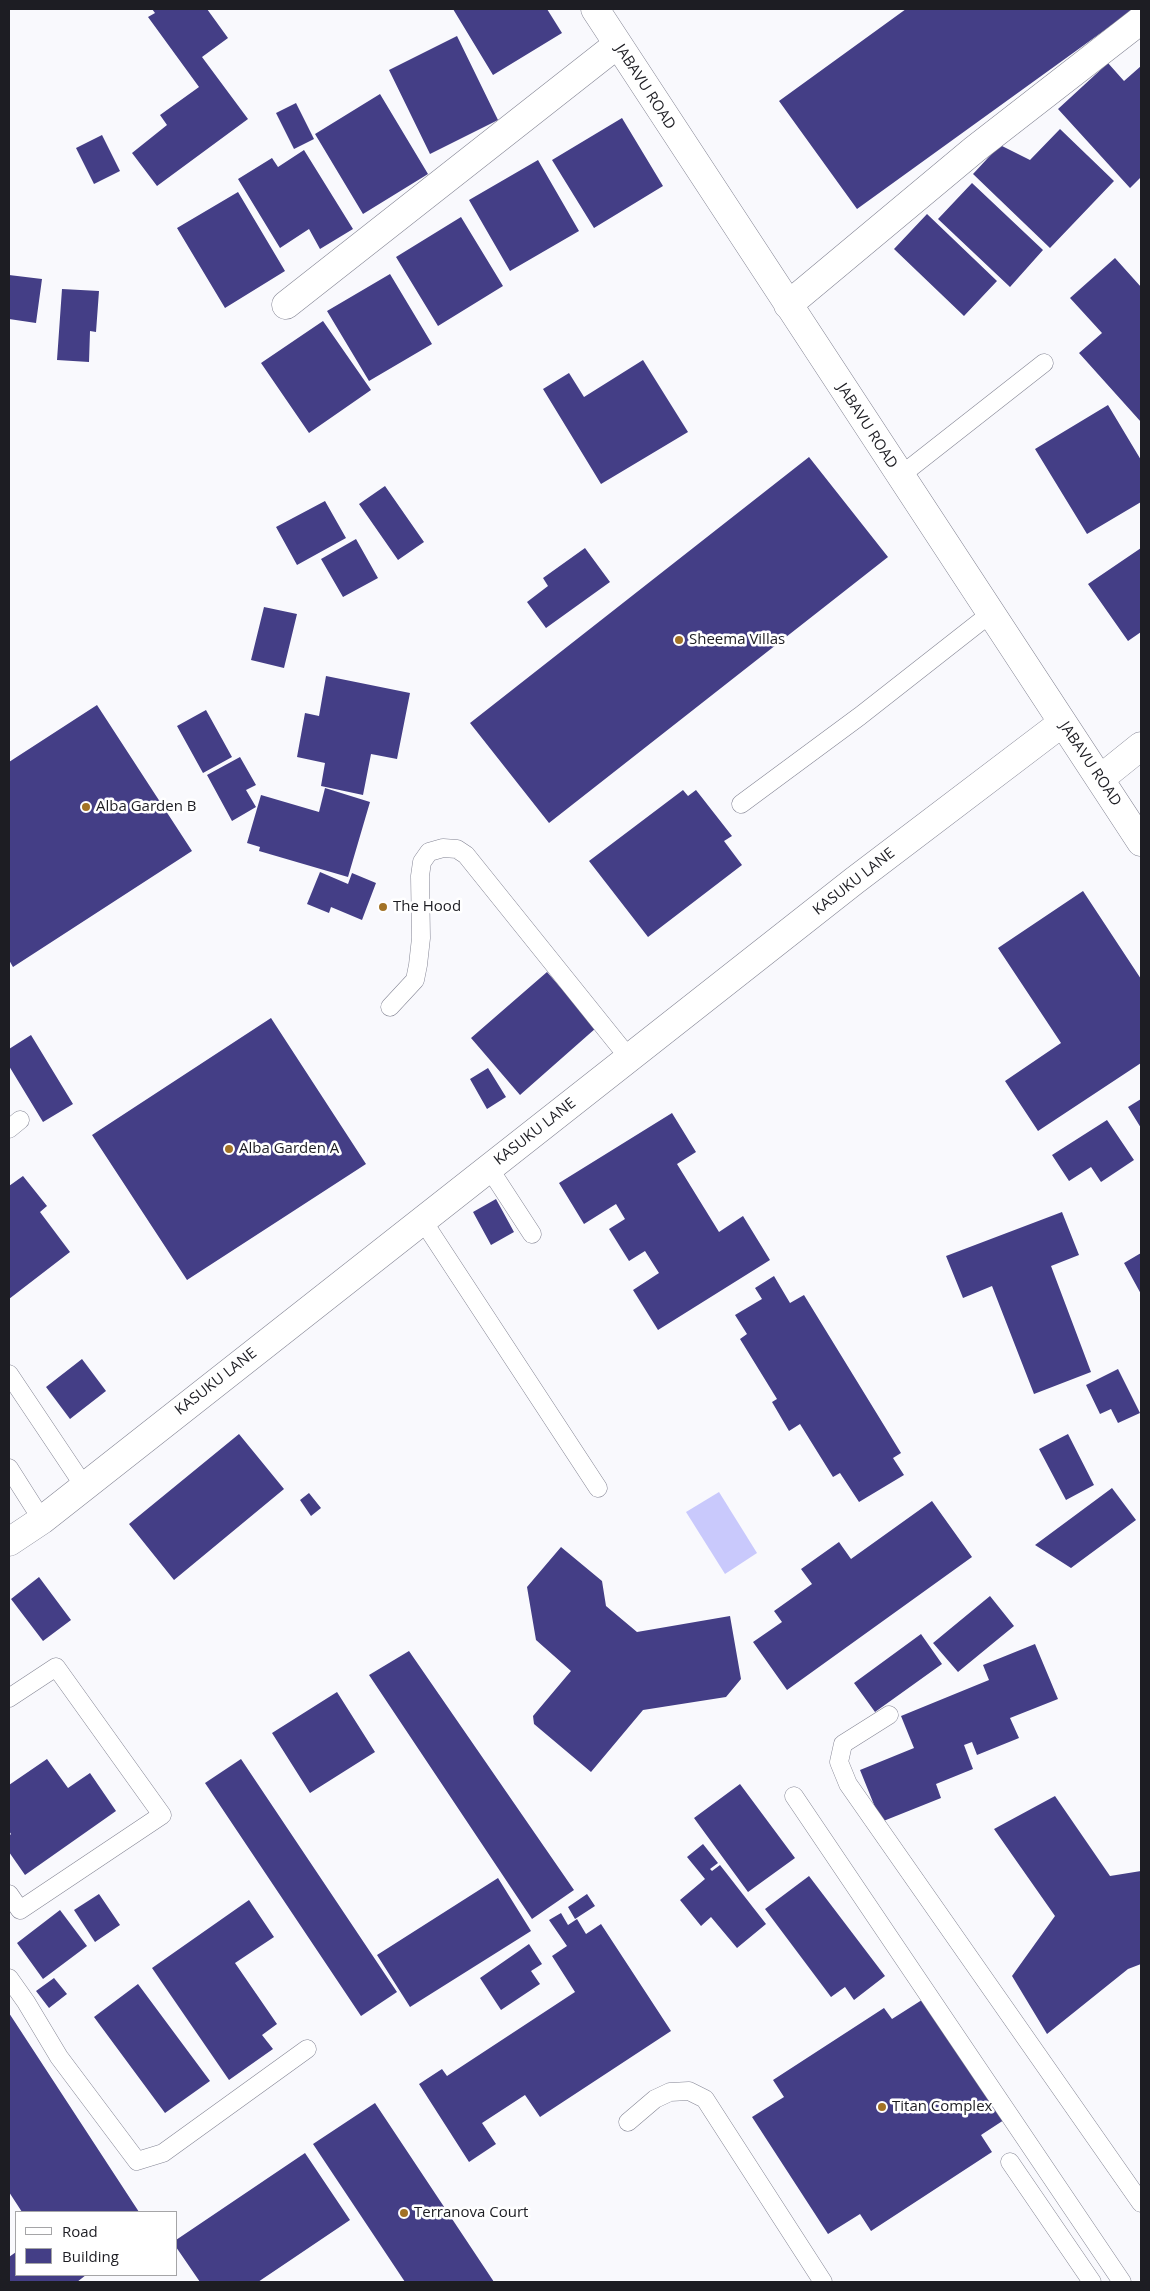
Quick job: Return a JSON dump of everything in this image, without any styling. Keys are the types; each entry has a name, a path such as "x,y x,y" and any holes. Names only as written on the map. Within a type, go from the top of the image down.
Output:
{"street":[{"name":"JABAVU ROAD","path":"594,9 1141,842"},
{"path":"788,305 975,150 1141,20"},
{"path":"286,305 618,44"},
{"name":"KASUKU LANE","path":"9,1542 42,1520 854,881 1062,723"},
{"path":"1100,779 1141,746"}],"lane":[{"path":"900,476 1044,363"},
{"path":"741,804 860,716 990,614"},
{"path":"390,1007 415,980 421,938 420,876 422,862 429,852 443,848 457,849 466,856 630,1058"},
{"path":"489,1168 532,1234"},
{"path":"423,1221 598,1488"},
{"path":"9,1374 84,1486"},
{"path":"9,1468 42,1520"},
{"path":"9,1698 56,1667 162,1815 20,1910 9,1894"},
{"path":"889,1714 843,1744 839,1762 848,1784 1141,2203"},
{"path":"794,1796 1122,2282"},
{"path":"9,1978 26,2002 59,2057 137,2162 163,2154 307,2049"},
{"path":"628,2122 655,2099 670,2092 689,2091 706,2099 823,2282"},
{"path":"1010,2162 1092,2282"}],"water":[{"path":"719,1492 757,1553 725,1574 686,1512"}],"building":[{"path":"152,9 207,9 228,38 202,57 248,119 157,186 132,153 167,125 160,115 199,87 148,17 155,13"},
{"path":"453,9 547,9 562,33 493,75"},
{"path":"906,9 1134,9 857,209 779,101"},
{"path":"457,36 498,120 430,154 389,70"},
{"path":"1108,63 1124,81 1141,66 1141,177 1130,188 1058,109"},
{"path":"380,94 428,174 363,214 315,134"},
{"path":"296,103 314,139 294,149 276,113"},
{"path":"622,118 663,186 594,228 552,160"},
{"path":"1060,129 1114,181 1050,248 973,174 1000,145 1030,160"},
{"path":"102,135 120,171 94,184 76,148"},
{"path":"304,150 353,229 320,249 309,229 280,248 238,179 272,158 278,167"},
{"path":"538,160 579,231 510,271 469,200"},
{"path":"972,183 1043,250 1010,287 938,219"},
{"path":"238,192 285,271 225,308 177,228"},
{"path":"927,214 997,281 964,316 894,249"},
{"path":"461,217 503,286 438,326 396,257"},
{"path":"1115,258 1141,287 1141,422 1079,353 1102,333 1070,298"},
{"path":"390,274 432,344 369,381 327,311"},
{"path":"9,275 42,279 36,323 9,319"},
{"path":"62,289 99,291 96,332 90,331 89,362 57,360"},
{"path":"323,321 371,390 309,433 261,363"},
{"path":"643,360 688,432 601,484 543,389 569,373 584,397"},
{"path":"1108,405 1141,460 1141,502 1087,534 1035,449"},
{"name":"Sheema Villas","path":"809,457 888,557 549,823 470,723"},
{"path":"385,486 424,542 398,560 359,504"},
{"path":"325,501 346,538 297,565 276,527"},
{"path":"356,539 378,578 343,597 321,559"},
{"path":"585,548 610,582 546,628 527,602 548,586 543,578"},
{"path":"1141,548 1141,632 1128,641 1088,584"},
{"path":"264,607 297,614 284,668 251,660"},
{"path":"326,676 410,693 397,759 371,754 363,795 321,786 325,763 297,757 305,713 319,716"},
{"name":"Alba Garden B","path":"97,705 192,851 13,967 9,960 9,762"},
{"path":"206,710 232,757 203,773 177,726"},
{"path":"240,757 256,785 246,790 256,807 232,821 207,775"},
{"path":"325,788 370,802 348,877 259,851 260,847 247,843 261,795 319,812"},
{"path":"683,790 688,796 696,790 732,836 724,841 742,865 648,937 589,861"},
{"path":"320,872 348,884 352,873 376,883 362,920 331,907 329,913 307,904"},
{"path":"1083,891 1141,979 1141,1063 1038,1131 1005,1081 1061,1043 998,948"},
{"path":"547,972 596,1028 520,1095 471,1038"},
{"name":"Alba Garden A","path":"271,1018 366,1164 187,1280 92,1135"},
{"path":"31,1035 73,1104 43,1122 9,1066 9,1049"},
{"path":"488,1068 506,1097 487,1109 470,1079"},
{"path":"1141,1099 1141,1128 1128,1107"},
{"path":"672,1113 696,1152 677,1164 719,1232 743,1216 770,1260 658,1330 633,1290 659,1273 645,1251 629,1261 609,1229 625,1219 616,1204 584,1224 559,1183"},
{"path":"1107,1120 1134,1160 1101,1182 1091,1167 1069,1181 1052,1155"},
{"path":"23,1176 47,1206 40,1212 70,1252 9,1299 9,1186"},
{"path":"496,1199 514,1232 491,1245 473,1212"},
{"path":"1062,1212 1079,1255 1051,1266 1091,1372 1034,1394 992,1286 963,1298 946,1256"},
{"path":"1141,1253 1141,1294 1124,1263"},
{"path":"774,1276 790,1303 804,1295 901,1453 893,1458 904,1475 859,1502 840,1473 833,1477 800,1424 789,1431 772,1402 777,1399 740,1339 747,1334 735,1315 762,1299 755,1288"},
{"path":"82,1359 106,1391 70,1419 46,1387"},
{"path":"1118,1369 1140,1413 1118,1423 1111,1409 1100,1414 1086,1385"},
{"path":"239,1434 284,1489 174,1580 129,1524"},
{"path":"1068,1434 1094,1485 1066,1500 1039,1449"},
{"path":"1112,1488 1136,1520 1071,1568 1035,1545"},
{"path":"309,1493 321,1508 311,1516 300,1500"},
{"path":"932,1501 972,1557 787,1690 753,1642 782,1622 774,1611 812,1584 801,1569 839,1542 851,1559"},
{"path":"561,1547 602,1581 606,1606 637,1632 730,1616 741,1679 726,1697 643,1710 591,1772 534,1724 533,1716 571,1671 536,1640 527,1587"},
{"path":"39,1577 71,1620 43,1641 11,1599"},
{"path":"990,1596 1014,1626 958,1672 933,1643"},
{"path":"921,1634 942,1664 875,1712 854,1683"},
{"path":"1035,1644 1058,1699 1010,1718 1019,1738 977,1755 972,1742 964,1745 973,1769 936,1784 941,1798 881,1822 860,1770 914,1748 901,1716 989,1680 983,1665"},
{"path":"409,1651 574,1890 532,1919 369,1675"},
{"path":"337,1692 375,1752 310,1793 272,1733"},
{"path":"47,1759 68,1788 90,1773 116,1811 25,1875 9,1852 9,1836 11,1834 9,1831 9,1785"},
{"path":"241,1759 397,1992 361,2016 205,1783"},
{"path":"740,1784 795,1858 748,1892 694,1818"},
{"path":"1055,1796 1110,1876 1141,1871 1141,1964 1128,1969 1047,2034 1012,1976 1055,1916 994,1829"},
{"path":"703,1844 718,1863 710,1869 712,1871 720,1865 766,1924 737,1948 711,1917 701,1926 680,1900 705,1879 687,1857"},
{"path":"809,1876 885,1976 854,2000 845,1987 831,1997 765,1909"},
{"path":"498,1878 531,1931 410,2007 377,1955"},
{"path":"99,1894 120,1925 95,1942 74,1910"},
{"path":"587,1894 595,1906 575,1919 568,1907"},
{"path":"249,1900 274,1937 235,1963 277,2024 262,2035 273,2049 229,2080 152,1968"},
{"path":"60,1910 87,1946 43,1979 17,1943"},
{"path":"561,1913 568,1925 577,1919 586,1934 601,1924 671,2031 540,2117 525,2095 482,2123 496,2144 469,2162 419,2084 442,2069 447,2076 575,1992 552,1956 567,1946 549,1920"},
{"path":"529,1944 542,1964 531,1971 540,1984 501,2010 480,1978"},
{"path":"54,1978 67,1994 49,2008 36,1991"},
{"path":"138,1984 210,2081 165,2113 94,2017"},
{"name":"Titan Complex","path":"925,1998 1004,2120 981,2135 992,2152 871,2231 860,2214 828,2234 752,2117 784,2097 773,2080 884,2008 892,2019"},
{"path":"9,2013 138,2211 21,2211 9,2192"},
{"name":"Terranova Court","path":"375,2103 494,2282 405,2282 313,2144"},
{"path":"305,2153 350,2220 258,2282 200,2282 178,2250 178,2239"},
{"path":"15,2253 15,2276 85,2276 77,2282 9,2282 9,2257"}],"place":[{"name":"Sheema Villas","path":"679,640"},
{"name":"Alba Garden B","path":"86,807"},
{"name":"The Hood","path":"383,907"},
{"name":"Alba Garden A","path":"229,1149"},
{"name":"Titan Complex","path":"882,2107"},
{"name":"Terranova Court","path":"404,2213"}]}
